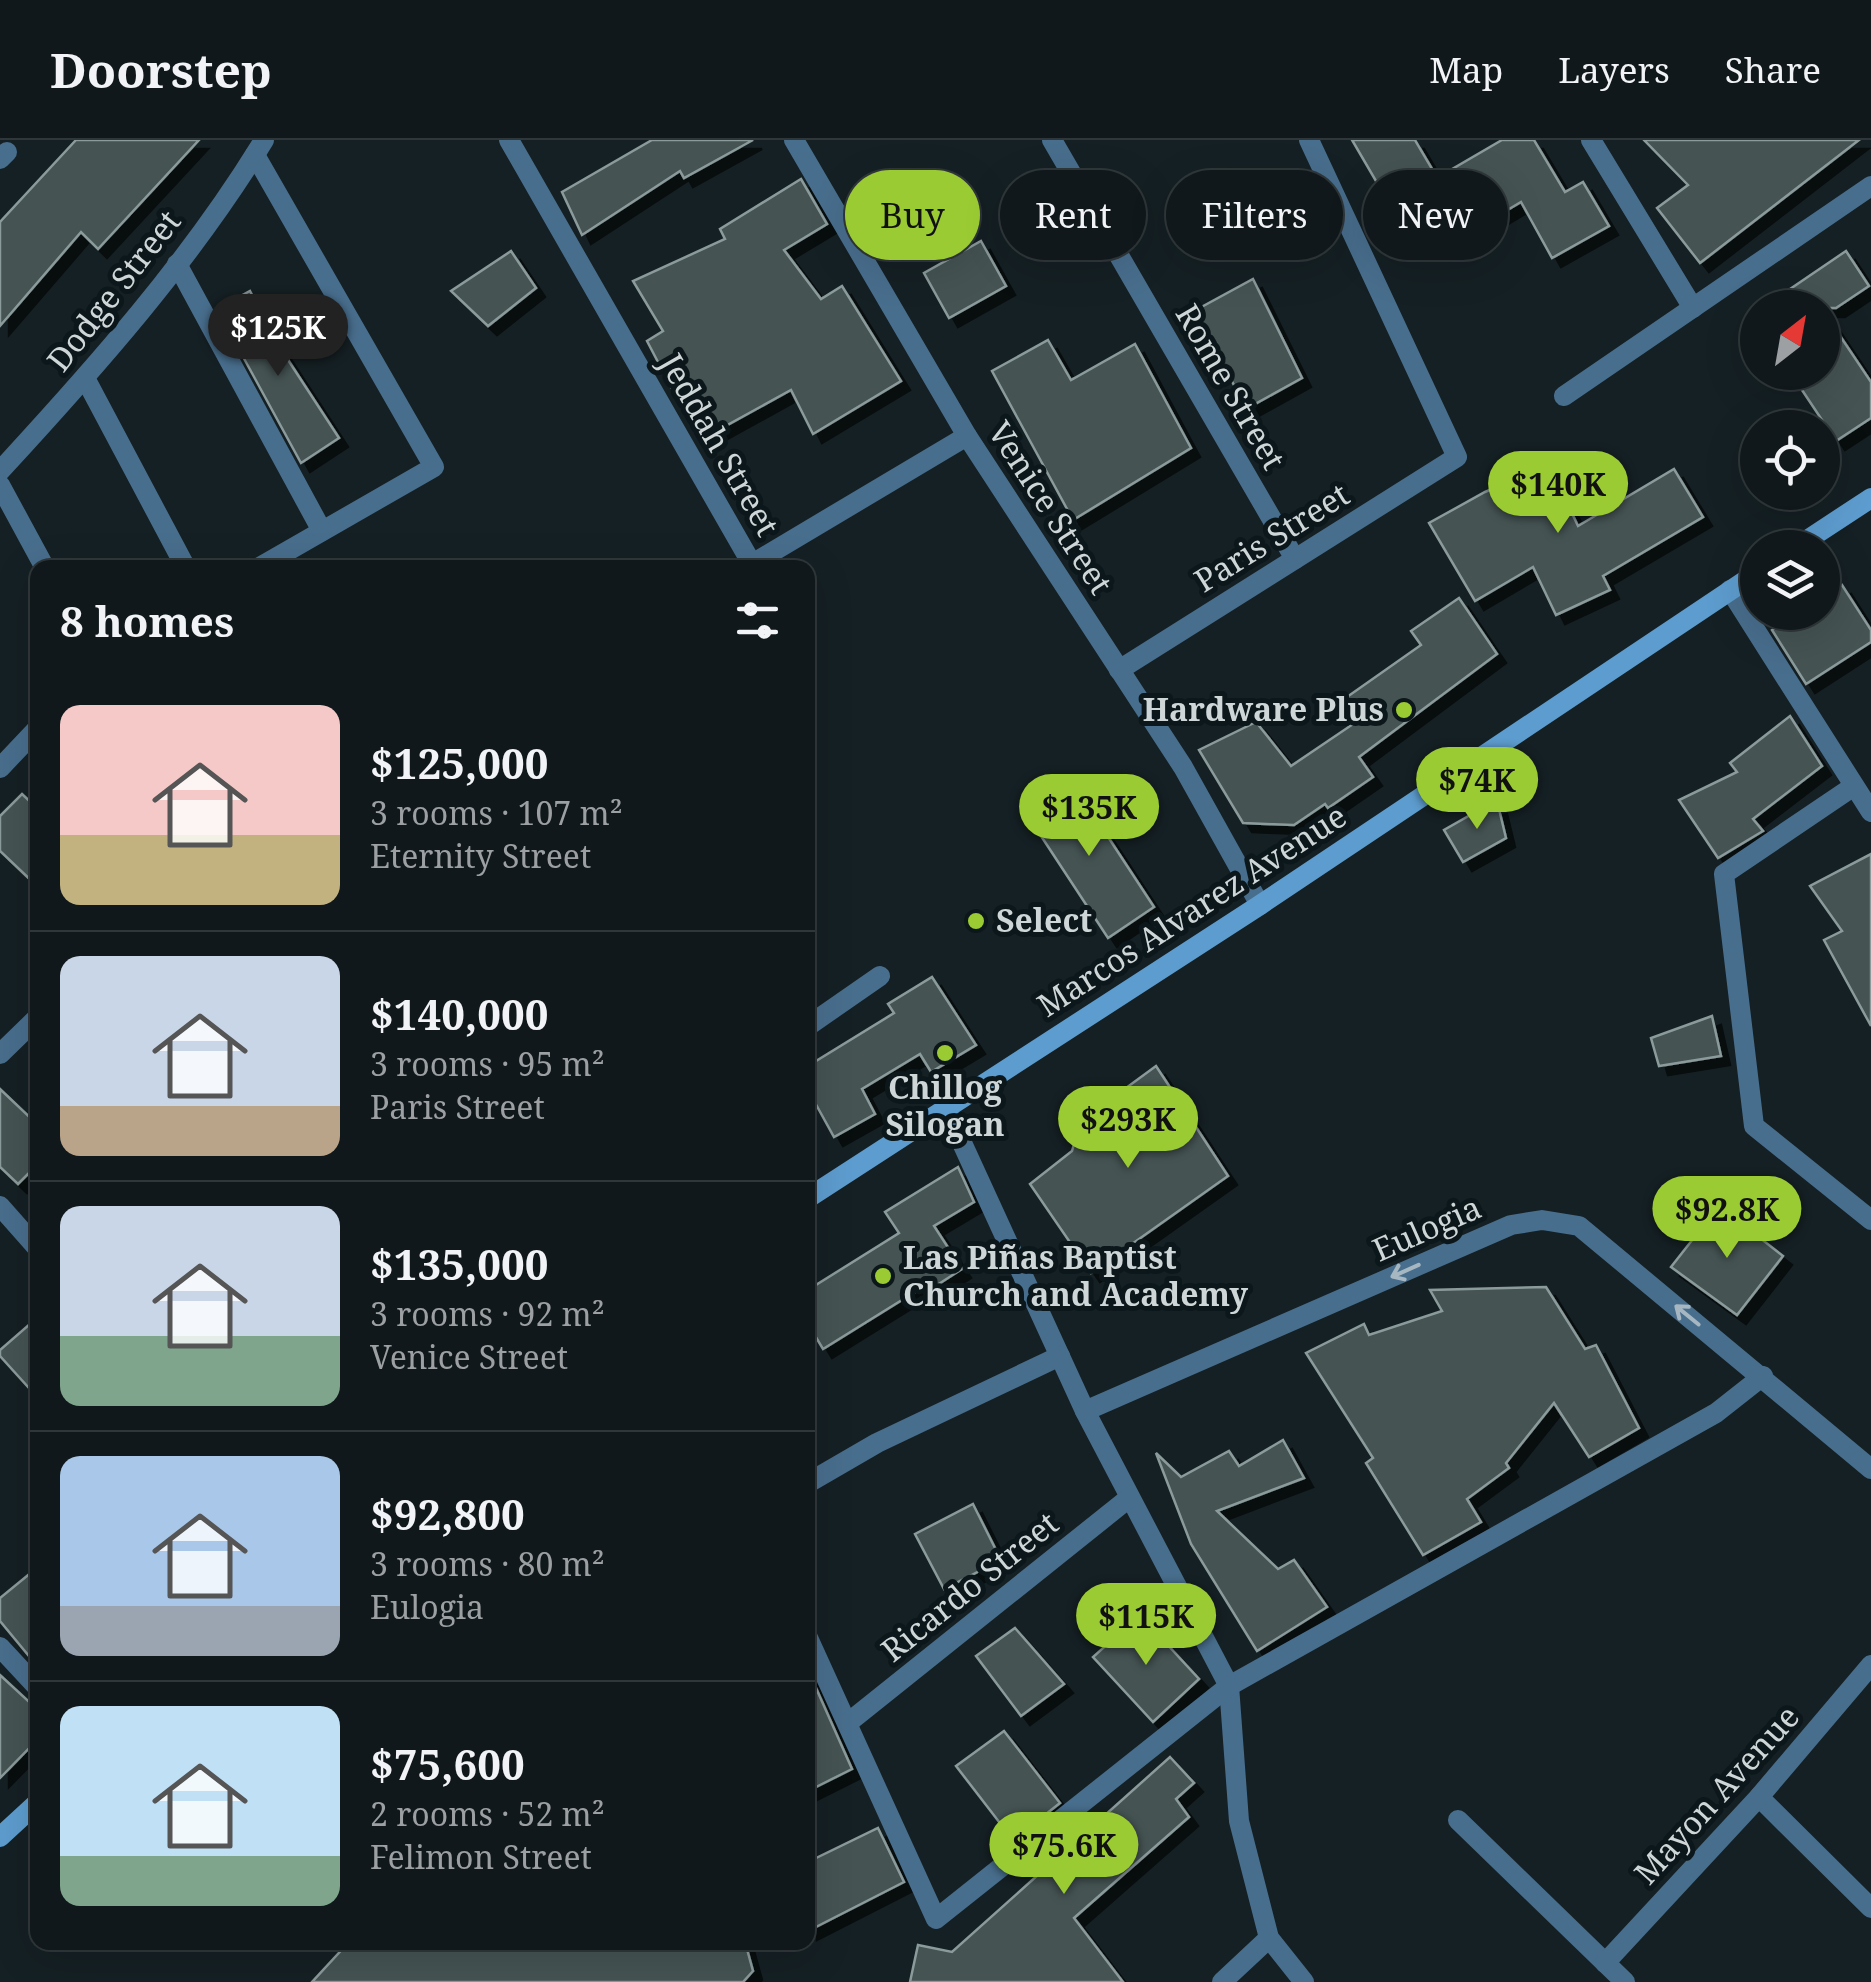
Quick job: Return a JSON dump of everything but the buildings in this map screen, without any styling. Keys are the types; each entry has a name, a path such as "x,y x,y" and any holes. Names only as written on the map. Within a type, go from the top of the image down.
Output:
{"main road":[{"path":"1822,530 1871,498"},
{"name":"Marcos Alvarez Avenue","path":"815,1193 1260,905 1740,584"},
{"path":"0,1837 30,1809"}],"street":[{"name":"Jeddah Street","path":"509,140 748,560"},
{"name":"Venice Street","path":"794,140 967,436 1183,767 1260,905"},
{"name":"Rome Street","path":"1052,140 1295,559"},
{"name":"Paris Street","path":"1119,670 1456,457 1309,140"},
{"path":"1591,140 1693,308"},
{"path":"260,148 434,467 272,560"},
{"name":"Dodge Street","path":"0,470 85,378 177,264 260,148"},
{"path":"1564,396 1871,186"},
{"path":"177,264 322,531"},
{"path":"85,378 182,560"},
{"name":"Jeddah Street","path":"761,560 967,436"},
{"path":"0,485 41,560"},
{"path":"1730,590 1871,812"},
{"path":"0,768 30,736"},
{"path":"1854,786 1724,874 1754,1126 1871,1220"},
{"path":"815,1021 880,976"},
{"path":"0,1054 30,1025"},
{"path":"946,1108 1085,1411 1229,1686 1239,1820 1269,1938 1304,1982"},
{"path":"0,1206 30,1240"},
{"name":"Eulogia","path":"1085,1411 1511,1225 1542,1220 1580,1226 1871,1469"},
{"path":"815,1479 876,1443 1060,1356"},
{"path":"815,1652 936,1919 1229,1686 1716,1413 1762,1376"},
{"name":"Ricardo Street","path":"849,1722 1130,1498"},
{"path":"0,1647 30,1679"},
{"name":"Mayon Avenue","path":"1605,1963 1759,1797 1871,1665"},
{"path":"1759,1797 1871,1908"},
{"path":"1458,1820 1625,1982"},
{"path":"1222,1982 1269,1938"}],"place":[{"name":"Hardware Plus","path":"1404,710"},
{"name":"Select","path":"976,921"},
{"name":"Chillog Silogan","path":"945,1053"},
{"name":"Las Piñas Baptist Church and Academy","path":"883,1276"}]}
